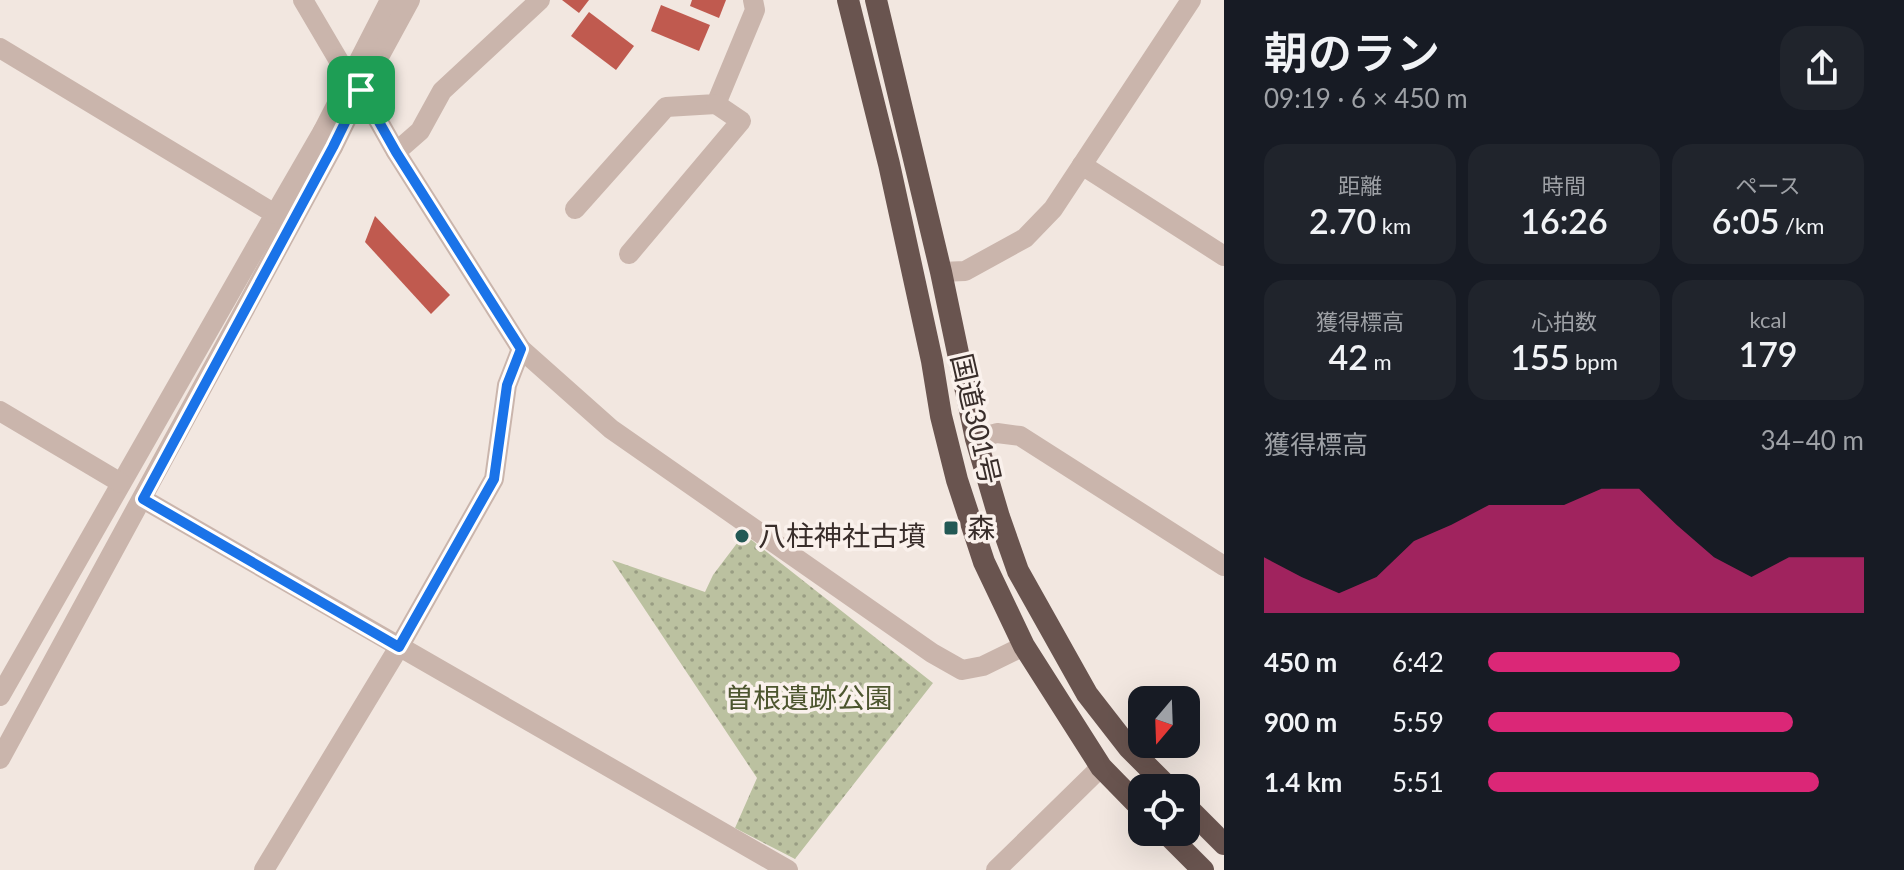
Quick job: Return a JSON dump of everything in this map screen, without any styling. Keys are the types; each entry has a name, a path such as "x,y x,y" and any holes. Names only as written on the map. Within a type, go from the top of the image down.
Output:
{"highway":[{"name":"国道301号","path":"848,0 889,164 941,416 957,480 984,562 1024,646 1101,767 1128,795"},
{"name":"国道301号","path":"876,0 941,272 976,439 1018,571 1087,694 1129,748 1155,774"},
{"path":"1200,820 1224,844"},
{"path":"1179,846 1203,870"}],"street":[{"path":"303,0 521,349 611,429 932,653 962,670 983,666 1024,646"},
{"path":"0,759 143,499 328,139 390,0"},
{"path":"355,84 410,0"},
{"path":"396,152 420,131 442,91 540,0"},
{"path":"716,104 755,10 753,0"},
{"path":"941,272 965,271 1025,238 1053,209 1191,0"},
{"path":"0,48 275,214"},
{"path":"575,209 666,107 716,104 741,121 629,254"},
{"path":"0,696 275,214 328,139"},
{"path":"1082,165 1224,256"},
{"path":"264,870 399,647 494,479 507,385 521,349"},
{"path":"0,411 121,483"},
{"path":"976,439 997,433 1020,436 1224,566"},
{"path":"143,499 788,870"},
{"path":"996,870 1101,767"}],"green space":[{"name":"曽根遺跡公園","path":"744,534 933,683 795,859 735,828 757,778 612,560 705,592 713,575"}],"building":[{"path":"562,0 589,0 579,13"},
{"path":"692,0 726,0 719,18 690,6"},
{"path":"661,5 710,25 699,51 651,31"},
{"path":"589,12 634,46 616,70 571,36"},
{"path":"375,216 450,295 431,314 365,242"}],"place":[{"name":"森","path":"951,528"},
{"name":"八柱神社古墳","path":"742,536"}],"route":[{"path":"361,90 396,152 521,349 507,385 494,479 399,647 143,499 361,90"}]}
